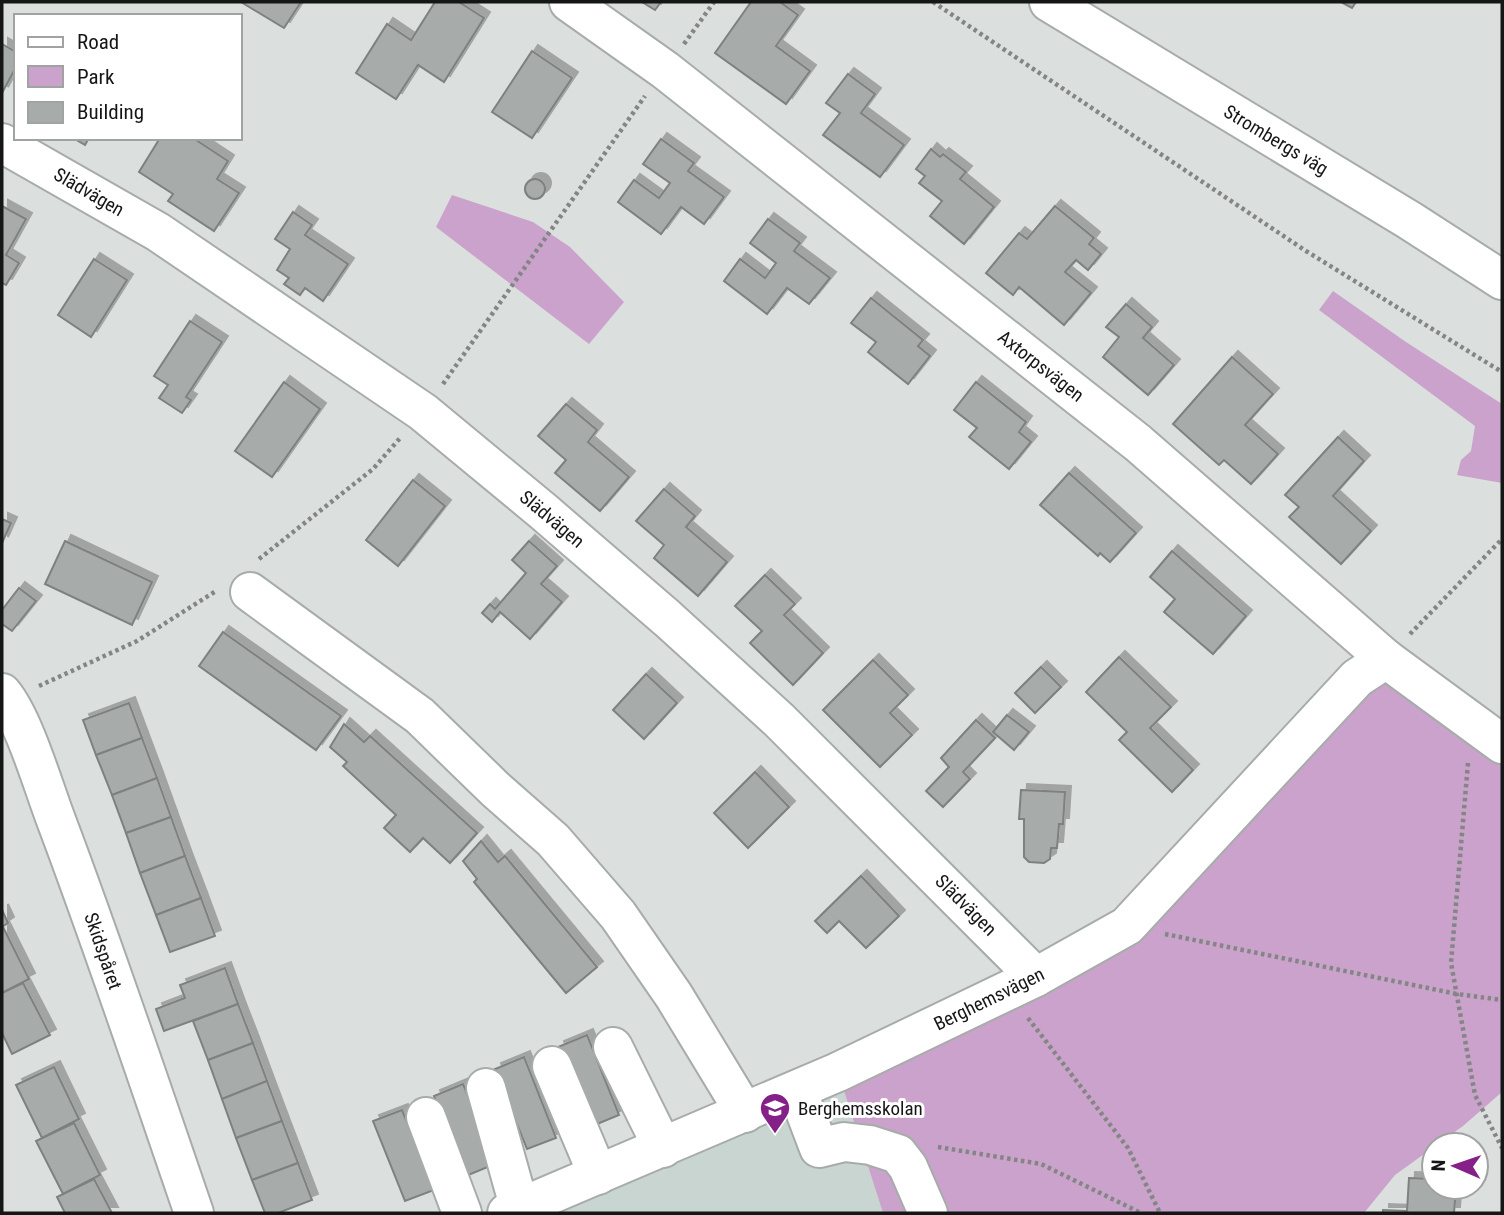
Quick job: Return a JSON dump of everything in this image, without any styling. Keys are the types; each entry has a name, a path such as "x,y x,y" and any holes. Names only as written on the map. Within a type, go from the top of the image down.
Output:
{"street":[{"name":"Axtorpsvägen","path":"569,2 665,69 1138,443 1386,659 1502,744"},
{"name":"Strombergs väg","path":"1048,2 1409,220 1502,280"},
{"name":"Slädvägen","path":"2,142 158,232 423,412 668,618 779,720 1022,984"},
{"path":"250,592 421,716 495,789 552,840 618,915 674,996 745,1113"},
{"name":"Berghemsvägen","path":"515,1212 797,1090 1022,984 1127,926 1357,678 1386,659"},
{"name":"Skidspåret","path":"2,692 27,743 65,844 194,1213"},
{"path":"613,1047 663,1148"},
{"path":"552,1066 598,1175"},
{"path":"486,1088 515,1212"},
{"path":"797,1090 819,1148 844,1142 870,1145 898,1154 908,1167 928,1213"},
{"path":"426,1117 461,1213"}],"path":[{"path":"423,412 714,2"},
{"path":"933,2 1307,251 1502,372"},
{"path":"1386,659 1502,539"},
{"path":"1472,720 1451,963 1475,1095 1502,1148"},
{"path":"1127,926 1457,994 1502,1000"},
{"path":"1022,984 1128,1148 1160,1213"},
{"path":"898,1154 924,1145 1041,1164 1141,1213"}],"shaded area":[{"name":"Berghemsskolan","path":"838,1072 883,1213 507,1213"}],"green space":[{"path":"452,195 533,222 570,247 624,302 589,344 436,227"},
{"path":"1333,291 1502,404 1502,483 1457,475 1461,460 1471,451 1475,426 1319,310"},
{"path":"1386,659 1502,744 1502,1092 1456,1131 1420,1131 1420,1157 1395,1175 1364,1213 883,1213 838,1072 1127,926"}],"building":[{"path":"241,2 301,2 284,28"},
{"path":"435,2 459,2 484,18 444,82 418,65 396,99 356,73 387,24 411,40"},
{"path":"642,2 661,2 655,10"},
{"path":"751,2 780,2 798,15 776,46 810,71 786,104 715,53"},
{"path":"1341,2 1356,2 1352,8"},
{"path":"2,44 14,51 14,71 2,93"},
{"path":"532,51 572,78 532,138 492,112"},
{"path":"848,74 875,94 861,113 904,145 880,177 823,135 840,113 826,103"},
{"path":"661,139 694,163 688,171 724,197 704,224 681,207 661,234 618,202 634,180 659,198 670,183 643,164"},
{"path":"159,140 196,140 228,161 217,179 239,193 214,231 168,201 173,194 139,172"},
{"path":"931,149 940,157 943,154 966,172 960,179 994,207 964,244 930,216 942,201 919,183 925,176 916,169"},
{"path":"535,179 542,182 545,189 542,196 535,199 528,196 525,189 528,182"},
{"path":"2,206 26,219 6,255 19,263 6,285 2,283"},
{"path":"1055,206 1094,238 1089,244 1101,254 1088,270 1076,260 1065,272 1091,293 1064,325 1019,287 1013,295 986,273 1019,233 1027,239"},
{"path":"293,212 312,225 305,235 348,264 323,301 305,288 300,295 284,284 289,278 277,270 290,249 275,239"},
{"path":"768,219 800,243 794,251 830,278 809,304 787,288 767,314 724,281 740,259 765,278 776,263 750,243"},
{"path":"94,259 127,280 91,337 58,315"},
{"path":"871,298 923,340 918,346 930,356 908,384 868,352 876,342 851,323"},
{"path":"1126,304 1152,327 1143,338 1174,365 1148,395 1103,357 1119,337 1106,327"},
{"path":"190,321 222,342 186,397 191,400 182,413 159,398 168,385 154,376"},
{"path":"1232,357 1273,394 1245,425 1278,454 1251,484 1224,460 1219,465 1173,424"},
{"path":"284,382 320,409 272,477 235,451"},
{"path":"976,382 1026,422 1019,432 1031,442 1009,469 969,437 977,428 954,410"},
{"path":"566,404 597,430 588,442 629,477 600,511 555,473 566,460 538,436"},
{"path":"1338,437 1364,461 1333,496 1371,531 1341,564 1289,517 1299,507 1285,495"},
{"path":"1069,473 1136,533 1110,562 1100,553 1098,556 1040,505"},
{"path":"413,480 445,506 398,566 366,540"},
{"path":"664,489 695,516 686,527 727,562 698,596 654,558 664,545 636,521"},
{"path":"2,519 11,523 2,543"},
{"path":"65,541 152,582 132,625 45,584"},
{"path":"529,541 557,566 541,584 562,602 530,639 500,612 492,622 482,613 490,604 495,609 526,573 512,560"},
{"path":"1172,551 1246,616 1213,654 1164,612 1175,599 1150,577"},
{"path":"765,575 795,604 784,615 823,653 793,685 750,643 762,631 735,606"},
{"path":"19,588 36,601 12,631 2,624 2,610"},
{"path":"223,632 341,716 316,750 199,666"},
{"path":"1119,657 1171,707 1150,728 1193,770 1172,792 1119,740 1127,732 1086,692"},
{"path":"873,660 908,695 890,713 912,735 880,767 823,710"},
{"path":"1041,667 1061,687 1035,713 1015,693"},
{"path":"646,674 677,703 644,739 613,710"},
{"path":"129,703 142,738 96,755 83,720"},
{"path":"1007,715 1029,732 1014,750 993,732"},
{"path":"976,720 995,738 963,772 970,779 943,807 926,791 949,767 941,758"},
{"path":"344,724 364,742 370,736 477,833 450,863 423,838 410,852 384,828 396,815 343,766 347,762 330,747"},
{"path":"142,738 157,778 112,795 96,755"},
{"path":"755,772 789,807 748,848 714,813"},
{"path":"157,778 171,817 126,833 112,795"},
{"path":"1021,790 1065,792 1063,824 1059,824 1057,848 1051,848 1050,859 1044,863 1029,862 1024,857 1024,819 1019,819"},
{"path":"171,817 185,856 140,873 126,833"},
{"path":"481,841 498,862 505,856 597,967 566,993 474,882 477,879 463,861"},
{"path":"185,856 201,898 156,915 140,873"},
{"path":"861,876 899,916 866,948 839,921 827,933 815,921"},
{"path":"201,898 215,936 170,952 156,915"},
{"path":"2,910 8,923 2,927"},
{"path":"2,928 29,979 2,993"},
{"path":"225,968 238,1004 164,1031 156,1009 185,998 180,985"},
{"path":"23,983 50,1035 12,1054 2,1033 2,993"},
{"path":"238,1004 253,1043 208,1060 193,1021"},
{"path":"587,1035 619,1115 590,1127 558,1047"},
{"path":"253,1043 267,1081 222,1099 208,1060"},
{"path":"524,1057 556,1138 527,1149 495,1069"},
{"path":"54,1067 79,1119 42,1138 16,1085"},
{"path":"267,1081 282,1121 236,1138 222,1099"},
{"path":"463,1084 495,1164 466,1176 434,1096"},
{"path":"402,1110 434,1190 405,1201 373,1121"},
{"path":"282,1121 298,1163 252,1180 236,1138"},
{"path":"74,1123 100,1175 63,1194 36,1141"},
{"path":"298,1163 312,1200 278,1213 265,1213 252,1180"},
{"path":"1409,1178 1420,1178 1420,1201 1455,1201 1454,1213 1383,1213 1383,1210 1407,1211"},
{"path":"94,1179 112,1213 65,1213 57,1197"}],"place":[{"name":"Berghemsskolan","path":"775,1135"}]}
